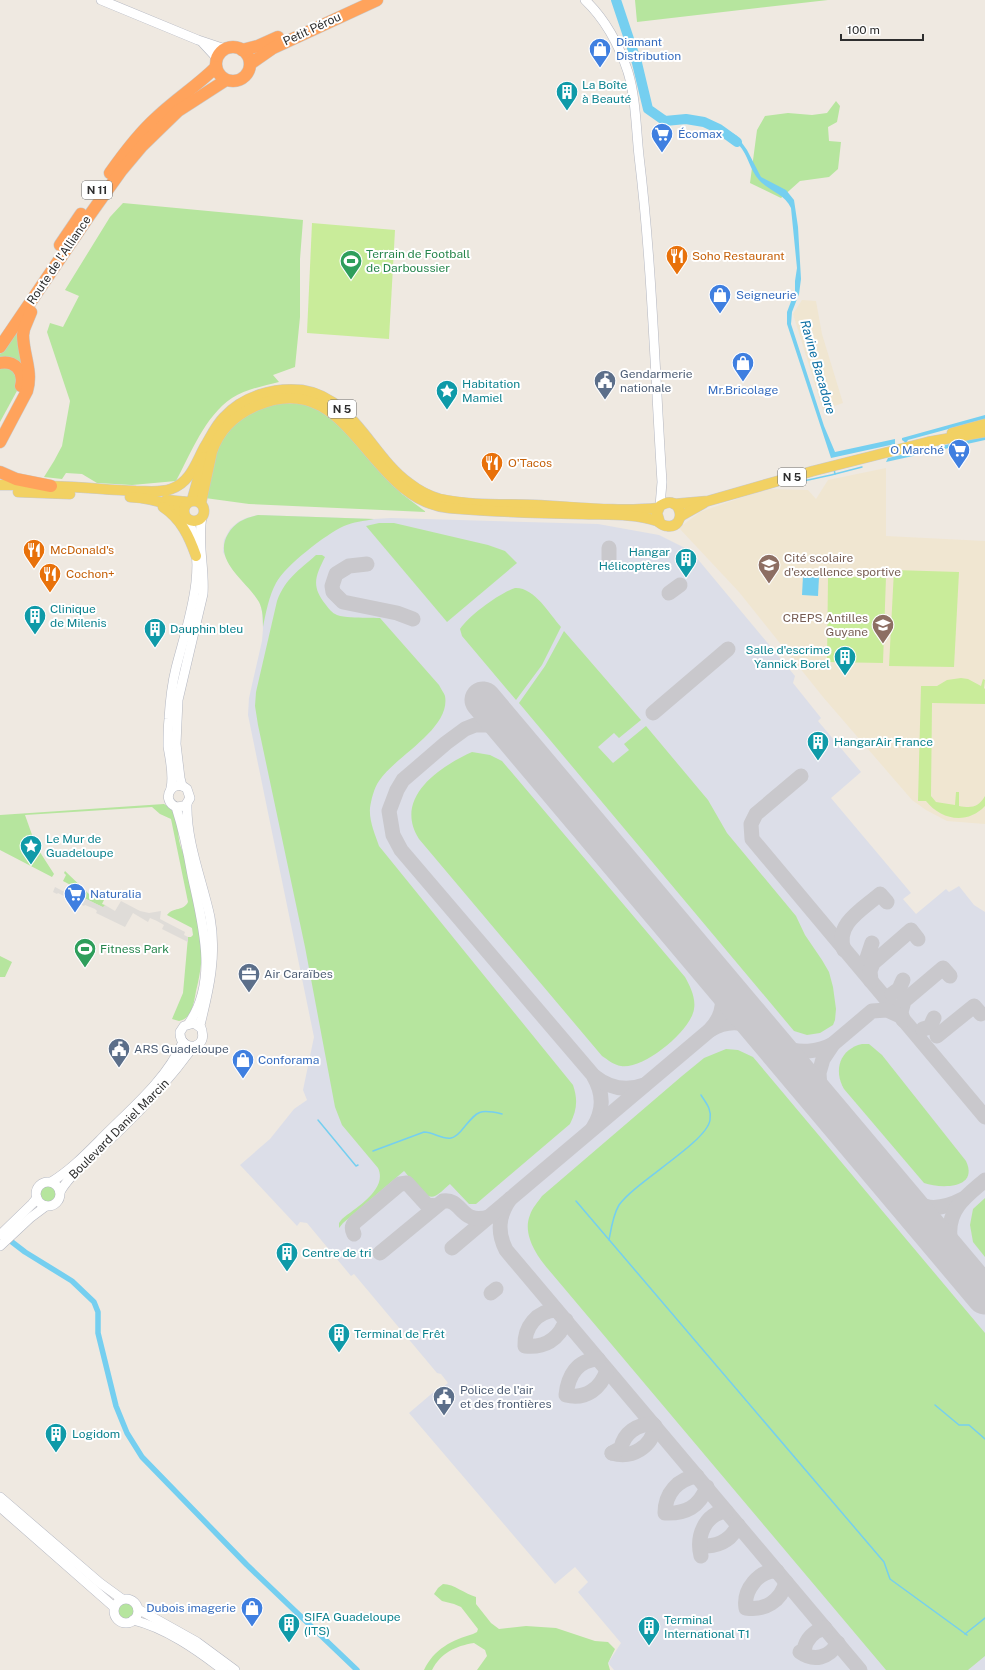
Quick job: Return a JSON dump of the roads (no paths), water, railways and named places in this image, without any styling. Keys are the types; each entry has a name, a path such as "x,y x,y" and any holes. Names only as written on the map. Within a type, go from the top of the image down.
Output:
{"highway":[{"name":"Petit Pérou","path":"242,50 258,46 357,0"},
{"name":"Petit Pérou","path":"250,64 273,48 377,0"},
{"path":"228,48 237,48 242,50 246,53 250,64"},
{"name":"N 11","path":"216,64 218,55 228,48"},
{"path":"216,64 221,77 226,80"},
{"name":"Route de l'Alliance","path":"0,332 124,152 157,117 201,81 216,64"},
{"name":"N 11","path":"226,80 236,81 244,77 250,69 250,64"},
{"name":"Route de l'Alliance","path":"0,347 121,171 142,146 178,111 226,80"},
{"path":"0,442 27,391 29,383 29,372 23,342 24,329 30,315 78,234"},
{"path":"0,363 9,362 16,366 23,379 20,391 0,430"},
{"path":"0,472 16,479 51,486"}],"main road":[{"path":"101,0 198,40 222,48 228,48"},
{"path":"585,0 595,10 611,33 623,60 632,91 645,210 654,334 662,482 657,516 660,522 666,526 672,526 679,521 680,516 678,508 673,504 662,482"},
{"path":"198,40 210,49 215,56 216,64"},
{"name":"N 5","path":"194,502 208,442 217,425 225,415 241,403 261,394 277,391 302,390 316,394 342,409 401,477 417,489 434,497 464,502 604,508 659,507"},
{"name":"N 5","path":"194,502 212,452 224,429 241,414 251,408 271,401 294,398 313,402 333,414 348,428 396,483 412,495 428,504 448,508 478,510 630,516 660,522"},
{"name":"N 5","path":"928,442 944,435 985,424"},
{"name":"N 5","path":"673,504 708,500 928,442 985,432"},
{"path":"0,485 164,491 180,484 192,472 208,442"},
{"path":"120,490 146,494 176,502 194,502 204,509 200,538 204,579 203,594 178,700 176,744 182,786 189,792 190,798 187,804 188,824 210,918 212,941 211,979 200,1026 201,1028"},
{"path":"0,491 137,497 156,500 195,521 202,517"},
{"path":"137,497 158,504 174,515 187,534 196,556"},
{"name":"N 5","path":"680,516 708,500"},
{"path":"187,804 182,807 176,807 171,804 168,799 172,779 168,744 171,698 176,669 194,594 196,556 192,531 184,509 194,502"},
{"path":"659,507 665,504 673,504"},
{"path":"171,788 182,786"},
{"path":"176,807 202,917 206,955 201,998 189,1023 184,1026 180,1032 180,1039 186,1045 193,1047 202,1041 204,1034 197,1024 189,1023"},
{"name":"Boulevard Daniel Marcin","path":"51,1182 87,1152 154,1087 171,1065 183,1042"},
{"name":"Boulevard Daniel Marcin","path":"60,1192 70,1179 136,1115 169,1080 193,1047"},
{"path":"0,1246 30,1218 46,1206 57,1203 60,1192 57,1186 51,1182 41,1184 37,1190 37,1198 40,1203 46,1206"},
{"path":"0,1235 37,1198"},
{"path":"0,1497 100,1583 122,1599"},
{"path":"0,1507 114,1607"},
{"path":"138,1610 136,1618 126,1623 119,1621 114,1615 114,1607 117,1602 122,1599 133,1601 138,1610 196,1642 235,1670"},
{"path":"133,1620 148,1625 177,1639 223,1670"}],"water":[{"path":"696,119 718,124 737,136 747,150 761,177 786,190 794,200 798,227 801,279 799,294 792,312 791,324 824,426 835,452 895,439 895,444 831,458 787,324 787,312 795,291 797,268 791,208 785,199 759,180 753,172 745,153 735,141 725,133 707,124 696,123"},
{"path":"985,415 985,419 908,440 906,443 902,440 902,438"},
{"path":"985,436 985,440 886,462 888,458"},
{"path":"803,576 819,577 818,596 802,595"}],"waterway":[{"name":"Ravine Bacadore","path":"616,0 637,63 648,109 665,121 686,119 704,122 719,129 737,142"},
{"path":"834,469 835,474 862,467"},
{"path":"799,482 835,474"},
{"path":"609,1240 611,1227 619,1205 627,1196 697,1139 706,1129 710,1120 710,1113 708,1106 701,1095"},
{"path":"373,1151 424,1132 445,1138 453,1138 478,1113 487,1111 502,1114"},
{"path":"318,1120 356,1166 358,1165"},
{"path":"576,1201 884,1562 890,1579 967,1635"},
{"path":"12,1242 25,1252 72,1281 94,1302 98,1312 98,1333 116,1406 127,1433 142,1457 247,1565 357,1670"},
{"path":"935,1405 959,1425 969,1425 985,1439"},
{"path":"965,1634 985,1618"}],"place":[{"name":"Diamant Distribution","path":"600,68"},
{"name":"La Boîte à Beauté","path":"567,112"},
{"name":"Écomax","path":"662,154"},
{"name":"Soho Restaurant","path":"677,276"},
{"name":"Terrain de Football de Darboussier","path":"351,280"},
{"name":"Seigneurie","path":"720,314"},
{"name":"Mr.Bricolage","path":"743,382"},
{"name":"Gendarmerie nationale","path":"605,400"},
{"name":"Habitation Mamiel","path":"447,410"},
{"name":"O Marché","path":"959,470"},
{"name":"O'Tacos","path":"492,482"},
{"name":"McDonald's","path":"34,570"},
{"name":"Hangar Hélicoptères","path":"686,578"},
{"name":"Cité scolaire d'excellence sportive","path":"769,584"},
{"name":"Cochon+","path":"50,594"},
{"name":"Clinique de Milenis","path":"35,636"},
{"name":"CREPS Antilles Guyane","path":"883,644"},
{"name":"Dauphin bleu","path":"155,648"},
{"name":"Salle d'escrime Yannick Borel","path":"845,676"},
{"name":"HangarAir France","path":"818,762"},
{"name":"Le Mur de Guadeloupe","path":"31,866"},
{"name":"Naturalia","path":"75,914"},
{"name":"Fitness Park","path":"85,968"},
{"name":"Air Caraïbes","path":"249,994"},
{"name":"ARS Guadeloupe","path":"119,1068"},
{"name":"Conforama","path":"243,1080"},
{"name":"Centre de tri","path":"287,1272"},
{"name":"Terminal de Frêt","path":"339,1354"},
{"name":"Police de l'air et des frontières","path":"444,1416"},
{"name":"Logidom","path":"56,1454"},
{"name":"Dubois imagerie","path":"252,1628"},
{"name":"SIFA Guadeloupe (ITS)","path":"289,1644"},
{"name":"Terminal International T1","path":"649,1646"}]}
